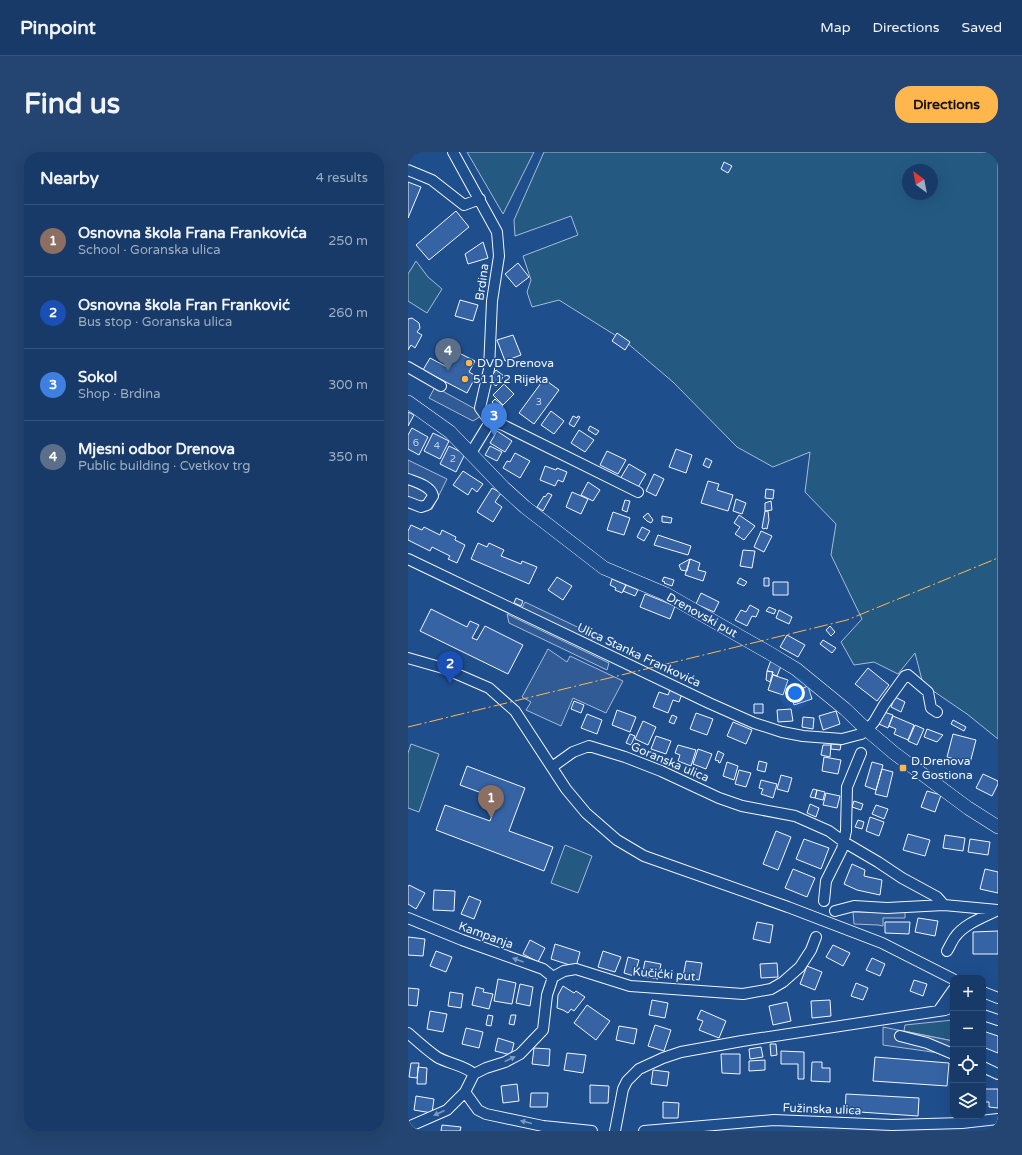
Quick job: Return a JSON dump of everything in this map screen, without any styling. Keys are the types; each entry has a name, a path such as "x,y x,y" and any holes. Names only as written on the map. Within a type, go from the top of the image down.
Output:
{"main road":[{"name":"Drenovski put","path":"408,402 450,432 472,453 504,488 525,507 604,568 666,594 796,669 845,709 894,753 968,808 998,827"}],"street":[{"name":"Brdina","path":"453,152 497,232 499,256 492,301 489,369 480,408 490,422"},
{"path":"408,170 432,180 464,205 480,199"},
{"path":"408,367 441,386"},
{"path":"472,453 490,422 503,425 638,492"},
{"path":"408,479 429,489 433,493 433,496 427,505 421,507 408,502"},
{"name":"Ulica Stanka Frankovića","path":"408,559 754,723 782,732 803,736 835,738 854,737 867,730"},
{"path":"408,658 443,668 489,688 515,711 566,789 586,813 617,840 644,856 788,907 882,943 950,977"},
{"path":"867,730 874,722 884,705 908,675 928,692 931,708 937,712"},
{"name":"Goranska ulica","path":"552,767 573,752 589,746 625,757 661,771 719,798 742,806 795,816 829,831 918,888 937,897 944,905"},
{"path":"824,902 826,882 844,842 846,831 847,787 861,753"},
{"path":"835,911 854,906 887,908 944,905 998,910"},
{"path":"947,951 954,937 960,932 972,923 998,910"},
{"name":"Kampanja","path":"408,918 462,940 543,969 553,977"},
{"name":"Kučićki put","path":"553,977 564,971 576,969 630,986 743,994 771,989 783,982 800,967 811,950 816,937"},
{"path":"408,1127 447,1110 465,1092 474,1074 486,1068 505,1062 520,1054 543,1030 547,995 553,977"},
{"path":"986,993 998,998"},
{"path":"939,1010 950,994"},
{"path":"615,1131 623,1089 627,1081 639,1069 662,1058 681,1052 742,1041 950,1008"},
{"path":"986,1016 998,1020"},
{"path":"408,1033 436,1056 469,1069 474,1074"},
{"path":"900,1036 927,1043 950,1053"},
{"path":"986,1068 998,1074"},
{"path":"465,1092 478,1110 486,1114 543,1126 592,1131"},
{"name":"Fužinska ulica","path":"644,1131 774,1120 892,1125 962,1123 998,1119"}],"shaded area":[{"path":"467,152 534,152 503,214"},
{"path":"544,152 998,152 998,739 967,714 923,684 915,653 898,674 874,662 854,665 841,642 862,619 831,555 836,524 805,492 810,452 773,467 737,447 673,382 626,342 559,300 532,307 527,292 531,280 523,256 578,235 571,216 515,236 514,220"},
{"path":"416,261 428,277 442,289 427,313 408,301 408,274"},
{"path":"435,387 477,410 481,416 473,421 429,398"},
{"path":"408,460 447,479 432,509 417,511 408,507"},
{"path":"525,602 594,635 591,642 522,608"},
{"path":"507,614 609,663 607,670 509,623"},
{"path":"548,649 567,662 570,656 623,681 606,713 573,698 561,726 526,710 531,702 522,697"},
{"path":"411,744 439,754 419,812 408,808 408,753"},
{"path":"565,845 592,856 578,893 551,883"},
{"path":"853,912 905,912 905,918 883,918 883,926 854,924"},
{"path":"950,1020 950,1040 904,1031 905,1025"},
{"path":"883,1027 950,1040 950,1055 883,1045"}],"building":[{"path":"724,162 732,166 728,173 721,169"},
{"path":"408,182 421,187 408,218"},
{"path":"456,211 469,227 429,260 416,245"},
{"path":"483,242 488,258 468,264 465,254"},
{"path":"518,263 529,277 516,287 505,274"},
{"path":"460,300 478,305 473,321 455,316"},
{"path":"412,318 419,323 420,328 417,332 422,335 415,348 411,345 408,350 408,319"},
{"path":"617,333 630,342 625,350 612,341"},
{"path":"513,335 521,355 505,361 497,340"},
{"path":"455,351 475,361 469,372 476,376 467,393 423,370 430,358 447,367"},
{"path":"496,370 504,376 496,386 488,380"},
{"path":"544,379 559,390 534,424 519,413"},
{"path":"504,384 514,394 503,405 493,395"},
{"path":"495,399 503,406 499,409 492,402"},
{"path":"551,411 564,421 554,434 541,425"},
{"path":"408,412 414,415 408,426"},
{"path":"573,416 577,418 578,416 580,417 574,427 569,424"},
{"path":"590,426 599,431 596,435 588,430"},
{"path":"412,428 428,437 419,455 408,449 408,435"},
{"path":"579,430 594,440 585,452 571,443"},
{"path":"497,431 512,441 505,452 490,443"},
{"path":"433,433 449,441 440,459 424,451"},
{"path":"449,446 465,454 456,472 440,464"},
{"path":"490,446 502,452 497,461 485,455"},
{"path":"676,449 692,455 686,473 669,467"},
{"path":"607,451 626,460 618,474 600,465"},
{"path":"515,453 530,461 520,478 503,468 507,461 510,462"},
{"path":"706,458 712,461 709,468 703,465"},
{"path":"629,464 646,474 637,489 620,479"},
{"path":"545,466 556,470 557,468 567,472 563,482 558,480 555,486 540,480"},
{"path":"463,471 483,484 477,492 472,488 468,495 453,485"},
{"path":"654,474 664,479 656,496 646,491"},
{"path":"708,481 719,484 717,490 733,495 728,511 701,503"},
{"path":"588,482 600,490 593,501 581,495"},
{"path":"492,488 501,493 495,502 502,507 493,522 477,512"},
{"path":"766,489 774,490 773,499 765,498"},
{"path":"572,492 588,499 581,514 566,507"},
{"path":"548,493 552,495 543,511 537,507 544,496 545,497"},
{"path":"736,499 746,503 742,514 733,511"},
{"path":"625,500 630,501 627,512 622,510"},
{"path":"771,501 772,510 765,511 765,503"},
{"path":"765,511 768,511 769,520 767,529 762,528"},
{"path":"613,512 630,518 624,535 607,530"},
{"path":"648,513 653,520 651,523 643,517"},
{"path":"739,515 755,526 744,540 735,534 740,527 734,523"},
{"path":"662,516 672,518 671,523 662,522"},
{"path":"411,525 422,530 424,527 440,535 442,530 456,537 455,540 465,545 457,563 448,559 450,556 432,547 430,551 408,540 408,531"},
{"path":"642,527 650,531 644,541 637,537"},
{"path":"761,531 772,536 764,552 754,547"},
{"path":"658,535 691,546 688,555 654,545"},
{"path":"478,543 487,547 489,543 504,550 501,556 521,564 522,561 537,567 529,584 471,559"},
{"path":"743,550 755,551 752,568 740,566"},
{"path":"690,559 700,563 698,570 706,572 703,581 685,575"},
{"path":"690,559 687,571 681,570 679,565"},
{"path":"557,577 572,586 563,600 548,590"},
{"path":"664,577 674,580 672,586 662,581"},
{"path":"740,578 747,582 744,586 737,583"},
{"path":"764,578 769,578 769,586 764,586"},
{"path":"612,579 626,585 622,593 615,590 616,588 610,585"},
{"path":"773,582 788,582 788,595 773,595"},
{"path":"626,585 638,590 635,596 623,591"},
{"path":"701,593 719,602 714,612 696,604"},
{"path":"645,594 675,606 670,619 640,607"},
{"path":"516,598 523,601 521,606 514,603"},
{"path":"750,605 759,610 756,617 752,616 747,626 735,620 741,610 746,612"},
{"path":"769,607 776,610 774,614 766,611"},
{"path":"431,609 467,627 470,621 479,625 472,638 477,640 485,626 523,645 508,674 420,631"},
{"path":"779,610 792,617 789,624 776,618"},
{"path":"830,626 835,632 831,636 826,630"},
{"path":"787,635 805,645 798,657 780,647"},
{"path":"823,640 836,648 832,653 820,644"},
{"path":"771,660 781,666 777,676 772,674 773,672 767,671"},
{"path":"868,668 889,685 877,701 855,684"},
{"path":"767,671 773,672 770,682 766,680"},
{"path":"773,675 788,680 783,695 768,690"},
{"path":"808,686 812,699 794,705 790,693"},
{"path":"670,690 682,694 679,702 673,700 668,713 653,707 659,692 668,695"},
{"path":"895,697 905,702 901,712 891,707"},
{"path":"574,701 584,705 581,713 571,709"},
{"path":"754,704 763,704 763,713 754,713"},
{"path":"791,709 793,721 778,722 777,710"},
{"path":"617,710 636,717 630,732 612,725"},
{"path":"836,711 840,724 823,730 819,716"},
{"path":"884,712 893,715 888,728 879,724"},
{"path":"696,713 713,719 707,735 690,729"},
{"path":"587,714 602,720 597,734 581,728"},
{"path":"672,715 677,717 674,724 669,722"},
{"path":"893,716 914,725 908,740 894,734 896,729 889,726"},
{"path":"803,717 814,718 813,729 802,727"},
{"path":"953,720 966,727 964,731 951,724"},
{"path":"643,721 656,727 648,745 635,739"},
{"path":"733,722 752,730 746,744 727,736"},
{"path":"915,725 924,729 917,745 908,741"},
{"path":"927,729 943,735 937,742 924,737"},
{"path":"630,734 635,736 631,745 626,743"},
{"path":"953,734 976,740 970,763 947,757"},
{"path":"656,736 671,741 666,754 651,749"},
{"path":"831,744 841,745 840,750 831,749"},
{"path":"678,745 696,750 691,766 678,761 680,755 675,753"},
{"path":"823,745 831,745 830,757 821,755"},
{"path":"698,749 712,754 706,769 693,764"},
{"path":"718,751 724,754 720,763 718,762 719,761 715,760"},
{"path":"824,757 841,760 838,774 822,771"},
{"path":"759,761 767,763 765,772 757,770"},
{"path":"727,762 738,766 734,780 723,776"},
{"path":"872,762 883,765 876,790 865,786"},
{"path":"467,766 525,788 509,831 553,847 544,871 436,830 445,805 490,821 498,799 460,785"},
{"path":"882,769 893,772 887,797 875,794"},
{"path":"739,770 751,773 746,787 735,784"},
{"path":"983,774 998,781 992,796 976,788"},
{"path":"781,775 792,778 788,792 777,789"},
{"path":"761,780 777,784 773,798 761,794 763,789 759,788"},
{"path":"813,789 817,790 815,798 810,797"},
{"path":"817,790 825,792 823,800 815,798"},
{"path":"927,791 941,795 935,812 921,807"},
{"path":"826,793 840,796 837,808 823,805"},
{"path":"854,801 863,804 861,810 852,807"},
{"path":"810,804 819,808 816,817 807,813"},
{"path":"876,805 888,809 884,819 872,814"},
{"path":"870,817 884,822 879,836 866,831"},
{"path":"858,820 864,822 862,829 855,827"},
{"path":"776,831 791,837 778,870 763,864"},
{"path":"908,834 930,840 925,856 903,850"},
{"path":"945,835 965,838 963,851 943,848"},
{"path":"804,839 829,848 821,869 796,859"},
{"path":"970,839 990,842 988,855 968,852"},
{"path":"852,864 865,870 864,876 882,880 880,895 857,890 844,884"},
{"path":"793,869 815,878 807,897 785,888"},
{"path":"985,869 998,872 998,893 980,889"},
{"path":"409,885 425,893 416,909 408,904"},
{"path":"434,890 455,891 454,911 433,910"},
{"path":"469,896 481,901 474,919 461,914"},
{"path":"918,918 938,921 935,936 915,932"},
{"path":"757,922 773,925 770,943 753,939"},
{"path":"885,922 910,922 909,934 885,933"},
{"path":"998,931 998,954 973,954 973,932"},
{"path":"408,937 425,939 423,956 408,955"},
{"path":"530,940 545,948 538,962 523,954"},
{"path":"555,944 580,952 576,967 551,959"},
{"path":"833,945 850,953 843,966 826,957"},
{"path":"436,951 452,957 446,972 430,966"},
{"path":"603,951 621,957 615,972 598,967"},
{"path":"628,957 639,960 634,976 624,973"},
{"path":"872,958 885,964 880,976 866,970"},
{"path":"645,961 661,964 658,979 642,976"},
{"path":"686,961 702,963 699,980 683,977"},
{"path":"777,963 778,977 761,978 760,964"},
{"path":"807,966 822,972 815,990 800,984"},
{"path":"498,979 516,983 512,1004 494,1001"},
{"path":"914,980 927,984 923,996 910,991"},
{"path":"856,983 868,988 863,1000 851,996"},
{"path":"520,984 533,987 530,1006 516,1003"},
{"path":"563,986 574,993 576,991 585,997 574,1011 571,1009 568,1013 557,1008 558,995"},
{"path":"476,987 484,989 483,992 493,994 489,1009 472,1005"},
{"path":"408,988 419,989 417,1006 408,1005"},
{"path":"450,992 463,994 461,1008 448,1006"},
{"path":"652,1000 668,1003 665,1018 649,1015"},
{"path":"830,1000 831,1016 812,1018 811,1001"},
{"path":"787,1002 791,1021 773,1025 769,1006"},
{"path":"587,1005 610,1021 596,1040 574,1023"},
{"path":"701,1010 726,1021 719,1038 699,1030 703,1021 697,1019"},
{"path":"430,1011 447,1014 443,1032 427,1029"},
{"path":"488,1015 493,1016 491,1026 486,1025"},
{"path":"511,1015 516,1015 514,1025 509,1024"},
{"path":"655,1025 671,1030 664,1051 648,1046"},
{"path":"619,1026 637,1029 634,1044 616,1040"},
{"path":"466,1028 483,1032 479,1048 462,1044"},
{"path":"986,1032 998,1036 998,1053 986,1048"},
{"path":"498,1038 514,1043 511,1055 495,1051"},
{"path":"770,1044 776,1044 777,1055 771,1056"},
{"path":"761,1047 763,1057 750,1059 749,1049"},
{"path":"534,1048 550,1049 549,1066 532,1064"},
{"path":"781,1051 804,1052 804,1079 798,1079 798,1064 781,1064"},
{"path":"567,1053 586,1055 583,1073 564,1070"},
{"path":"721,1054 740,1054 740,1074 722,1073"},
{"path":"875,1057 949,1063 947,1086 873,1081"},
{"path":"765,1060 765,1070 749,1071 749,1061"},
{"path":"812,1062 822,1062 822,1068 830,1068 830,1082 811,1081"},
{"path":"411,1063 419,1063 417,1078 409,1077"},
{"path":"418,1067 427,1068 426,1084 417,1084"},
{"path":"653,1070 669,1072 667,1086 651,1084"},
{"path":"517,1084 519,1101 503,1103 501,1086"},
{"path":"590,1085 609,1086 608,1103 590,1103"},
{"path":"986,1089 998,1089 998,1108 989,1107 989,1102 986,1102"},
{"path":"531,1093 548,1093 547,1107 530,1107"},
{"path":"846,1094 919,1098 918,1116 845,1111"},
{"path":"416,1096 434,1099 432,1113 414,1110"},
{"path":"663,1102 679,1103 678,1118 663,1118"},
{"path":"442,1125 461,1127 460,1131 441,1131"}],"power":[{"path":"408,727 847,620 998,558"}],"place":[{"name":"DVD Drenova","path":"469,363"},
{"name":"Mjesni odbor Drenova","path":"448,371"},
{"name":"51112 Rijeka","path":"465,379"},
{"name":"Sokol","path":"494,436"},
{"name":"Osnovna škola Fran Franković","path":"450,684"},
{"name":"D.Drenova 2 Gostiona","path":"903,768"},
{"name":"Osnovna škola Frana Frankovića","path":"491,818"}]}
